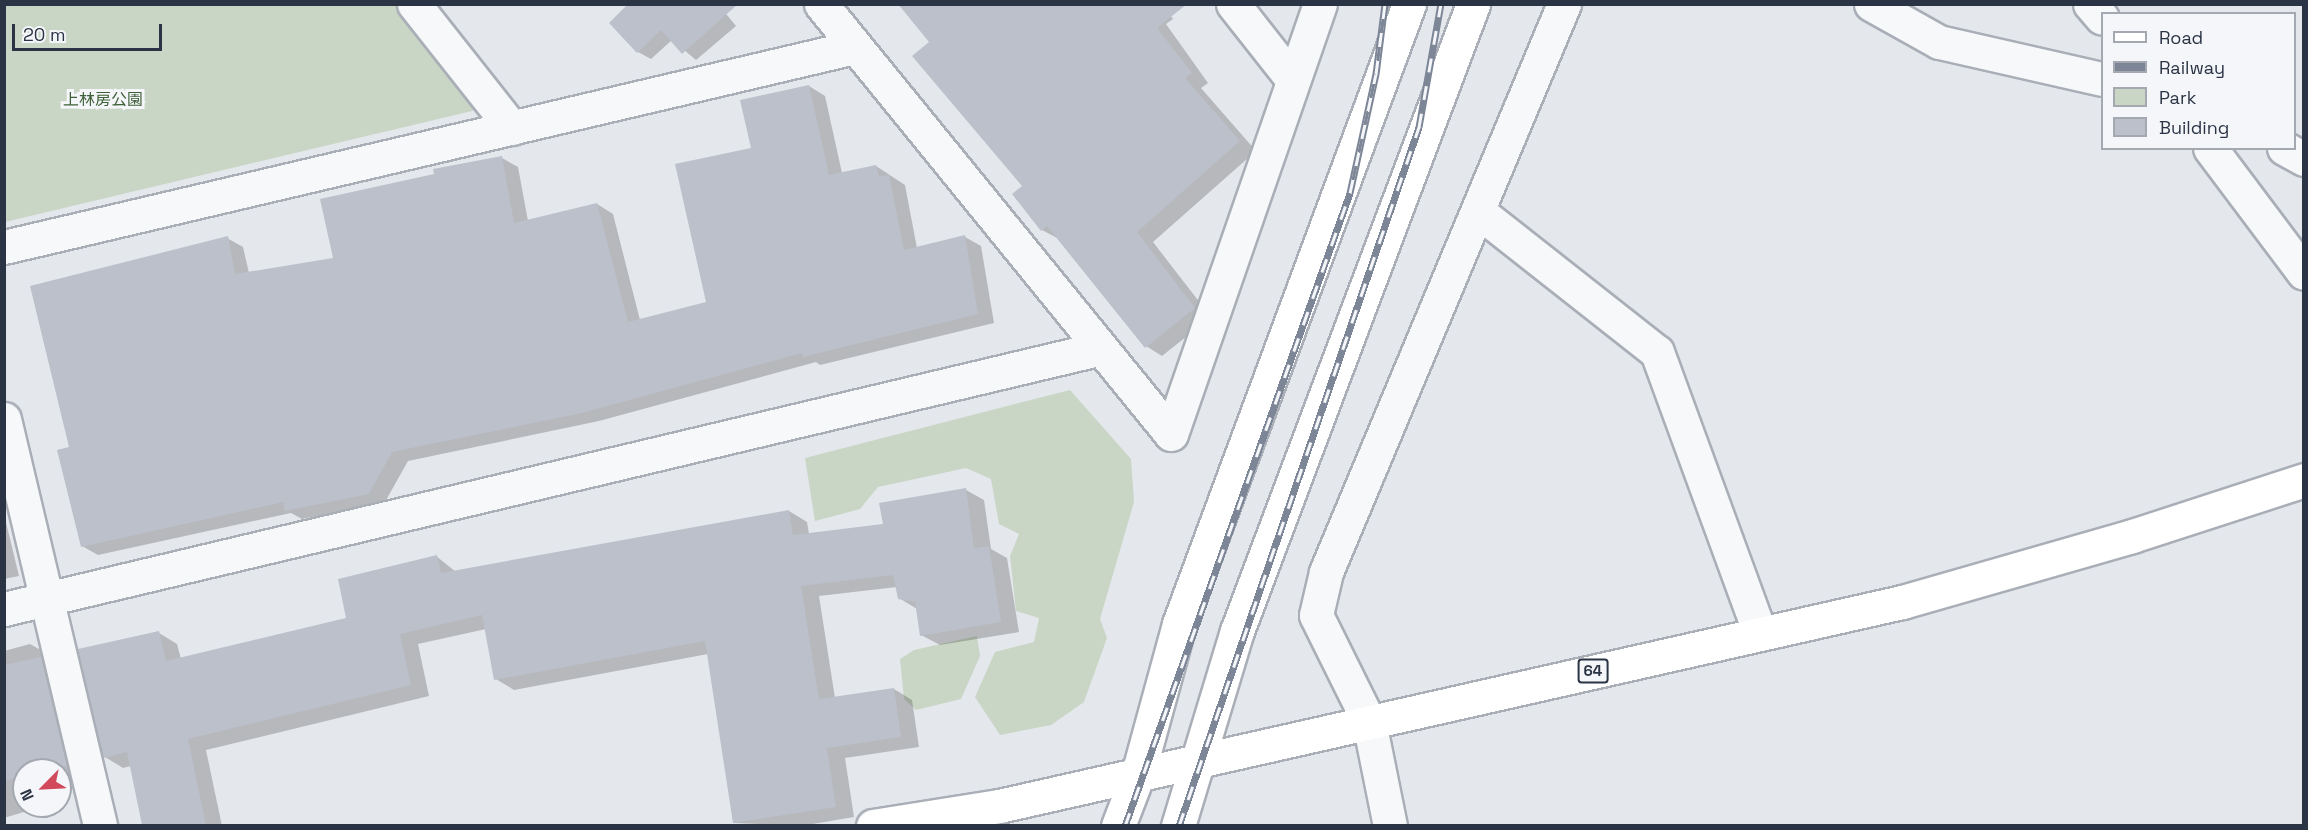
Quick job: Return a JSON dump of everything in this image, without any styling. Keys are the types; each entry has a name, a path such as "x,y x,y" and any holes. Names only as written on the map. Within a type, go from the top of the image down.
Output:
{"street":[{"path":"414,4 512,128"},
{"path":"820,4 1098,349 1171,434 1292,79 1320,4"},
{"path":"1233,4 1292,79"},
{"path":"1118,825 1138,774 1179,624 1409,4"},
{"path":"1178,825 1237,631 1473,4"},
{"path":"1390,825 1369,722 1316,615 1326,572 1479,212 1564,4"},
{"path":"1871,4 1939,42 2101,79"},
{"path":"2090,4 2101,16"},
{"path":"4,247 855,47"},
{"path":"2212,150 2304,273"},
{"path":"2288,150 2304,159"},
{"path":"1479,212 1657,352 1760,634"},
{"path":"4,609 1098,349"},
{"path":"4,419 100,825"},
{"name":"64","path":"873,825 999,806 1902,602 2132,536 2304,480"}],"green space":[{"name":"上林房公園","path":"4,5 400,5 480,105 472,111 5,222"},
{"path":"1070,390 1131,459 1134,502 1100,619 1107,638 1084,702 1051,725 1000,735 975,697 995,652 1034,642 1039,618 1016,611 1010,556 1019,534 999,524 991,479 966,468 878,487 860,509 815,521 805,458"},
{"path":"977,636 980,656 961,699 916,710 904,699 900,659 914,650"}],"building":[{"path":"628,4 738,4 682,54 661,30 637,53 609,23"},
{"path":"898,4 1187,4 1157,28 1192,73 1185,78 1240,141 1137,232 1195,308 1145,348 1047,226 1041,231 1012,194 1022,186 912,56 929,42"},
{"path":"809,85 829,175 876,165 879,176 889,175 904,250 965,235 978,314 803,357 802,353 582,413 392,452 369,494 285,511 283,502 81,547 57,450 69,447 30,286 228,236 235,274 333,258 320,199 434,174 433,169 502,156 514,223 597,203 628,322 706,302 675,164 751,148 740,100"},
{"path":"966,488 974,548 989,546 1001,622 920,636 915,602 898,599 893,575 801,586 819,699 894,688 901,737 827,748 836,807 733,823 705,641 494,680 482,615 400,634 411,685 188,739 206,825 142,825 127,752 103,758 78,649 159,631 166,661 346,618 338,579 437,555 441,573 789,510 793,535 883,524 879,503"},
{"path":"41,657 65,758 12,758 12,779 4,781 4,665"}],"railway":[{"path":"1125,826 1350,193 1376,74 1385,4"},
{"path":"1179,826 1419,127 1441,4"}]}
